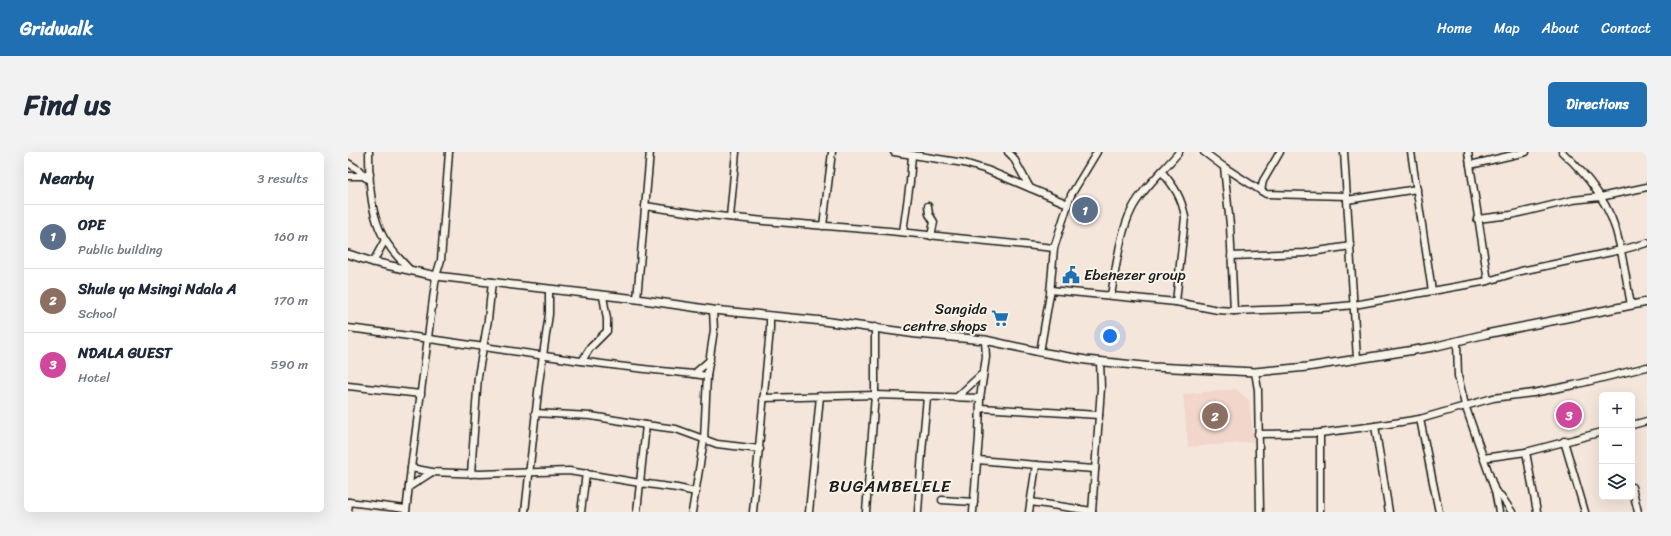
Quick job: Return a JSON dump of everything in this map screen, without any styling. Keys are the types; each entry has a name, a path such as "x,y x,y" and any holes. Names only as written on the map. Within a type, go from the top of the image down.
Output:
{"street":[{"path":"369,152 372,207 385,240 410,271"},
{"path":"348,512 349,502 406,511 410,468 429,339 436,276 441,260 449,152"},
{"path":"637,299 650,152"},
{"path":"730,217 736,152"},
{"path":"822,226 832,152"},
{"path":"894,152 964,163 987,170 1068,204"},
{"path":"1008,152 1013,157 1031,188"},
{"path":"1111,295 1125,228 1132,209 1143,192 1179,152"},
{"path":"1204,152 1224,168 1270,195 1347,198 1416,189"},
{"path":"1261,191 1263,181 1280,152"},
{"path":"1344,152 1357,359"},
{"path":"1411,152 1432,291"},
{"path":"1468,152 1477,220 1488,281"},
{"path":"1470,165 1526,152"},
{"path":"1562,152 1585,176 1600,197 1617,233 1631,305"},
{"path":"1040,352 1050,290 1054,248 1071,195 1095,153"},
{"path":"903,232 912,155"},
{"path":"348,163 359,170 363,176 371,182"},
{"path":"1224,168 1230,217 1234,311"},
{"path":"1162,172 1175,188 1183,204 1185,217 1176,302"},
{"path":"348,176 363,176 370,174"},
{"path":"1477,220 1511,215 1573,200 1600,197 1647,187"},
{"path":"645,206 730,217 903,232 1054,248"},
{"path":"928,206 929,214 934,222 931,236"},
{"path":"373,262 385,240"},
{"path":"1050,290 1176,302 1218,310 1314,309 1354,305 1488,281 1528,269 1647,244"},
{"path":"1231,256 1305,253 1351,246"},
{"path":"348,254 373,262 436,276 637,299 713,310 875,327 917,334 985,340 1040,352 1100,361 1153,367 1255,372 1306,367 1457,342 1486,334 1647,302"},
{"path":"471,474 474,416 492,282"},
{"path":"525,512 528,496 528,473 542,355 549,314 549,290"},
{"path":"582,362 590,348 606,331 607,320 603,296"},
{"path":"692,512 704,440 707,376 714,330 713,310"},
{"path":"753,512 760,449 770,316"},
{"path":"866,512 875,395 875,327"},
{"path":"348,328 483,346 582,362 707,376"},
{"path":"973,512 978,460 980,398 986,357 985,340"},
{"path":"1457,342 1457,372 1465,405 1484,458 1499,512"},
{"path":"694,374 710,360"},
{"path":"1031,502 1092,512 1101,388 1100,361"},
{"path":"1258,434 1320,433 1420,419 1493,398 1533,393 1574,385 1647,367"},
{"path":"1255,372 1258,390 1260,512"},
{"path":"956,398 983,373"},
{"path":"348,386 421,394"},
{"path":"763,398 875,395 980,398"},
{"path":"809,512 820,396"},
{"path":"918,512 927,397"},
{"path":"980,408 1099,416"},
{"path":"535,413 591,416 676,430 704,440 729,446 760,449"},
{"path":"1420,419 1439,512"},
{"path":"1635,424 1647,421"},
{"path":"637,512 646,425"},
{"path":"1375,426 1389,512"},
{"path":"1320,433 1320,512"},
{"path":"1484,458 1526,452 1599,433"},
{"path":"1564,441 1585,512"},
{"path":"1526,452 1537,512"},
{"path":"978,460 1095,469"},
{"path":"1029,512 1036,465"},
{"path":"410,468 432,472 471,474 528,473 555,470 586,473 696,492"},
{"path":"409,487 432,472"},
{"path":"581,512 586,473"},
{"path":"1494,491 1501,496 1512,512"},
{"path":"942,500 974,502"},
{"path":"1635,500 1638,512"}],"shaded area":[{"path":"1236,389 1249,400 1254,442 1188,447 1183,394"}],"place":[{"name":"OPE","path":"1085,210"},
{"name":"Ebenezer group","path":"1071,275"},
{"name":"Sangida centre shops","path":"1000,318"},
{"name":"NDALA GUEST","path":"1569,415"},
{"name":"Shule ya Msingi Ndala A","path":"1215,416"}],"district":[{"name":"BUGAMBELELE","path":"890,486"}]}
